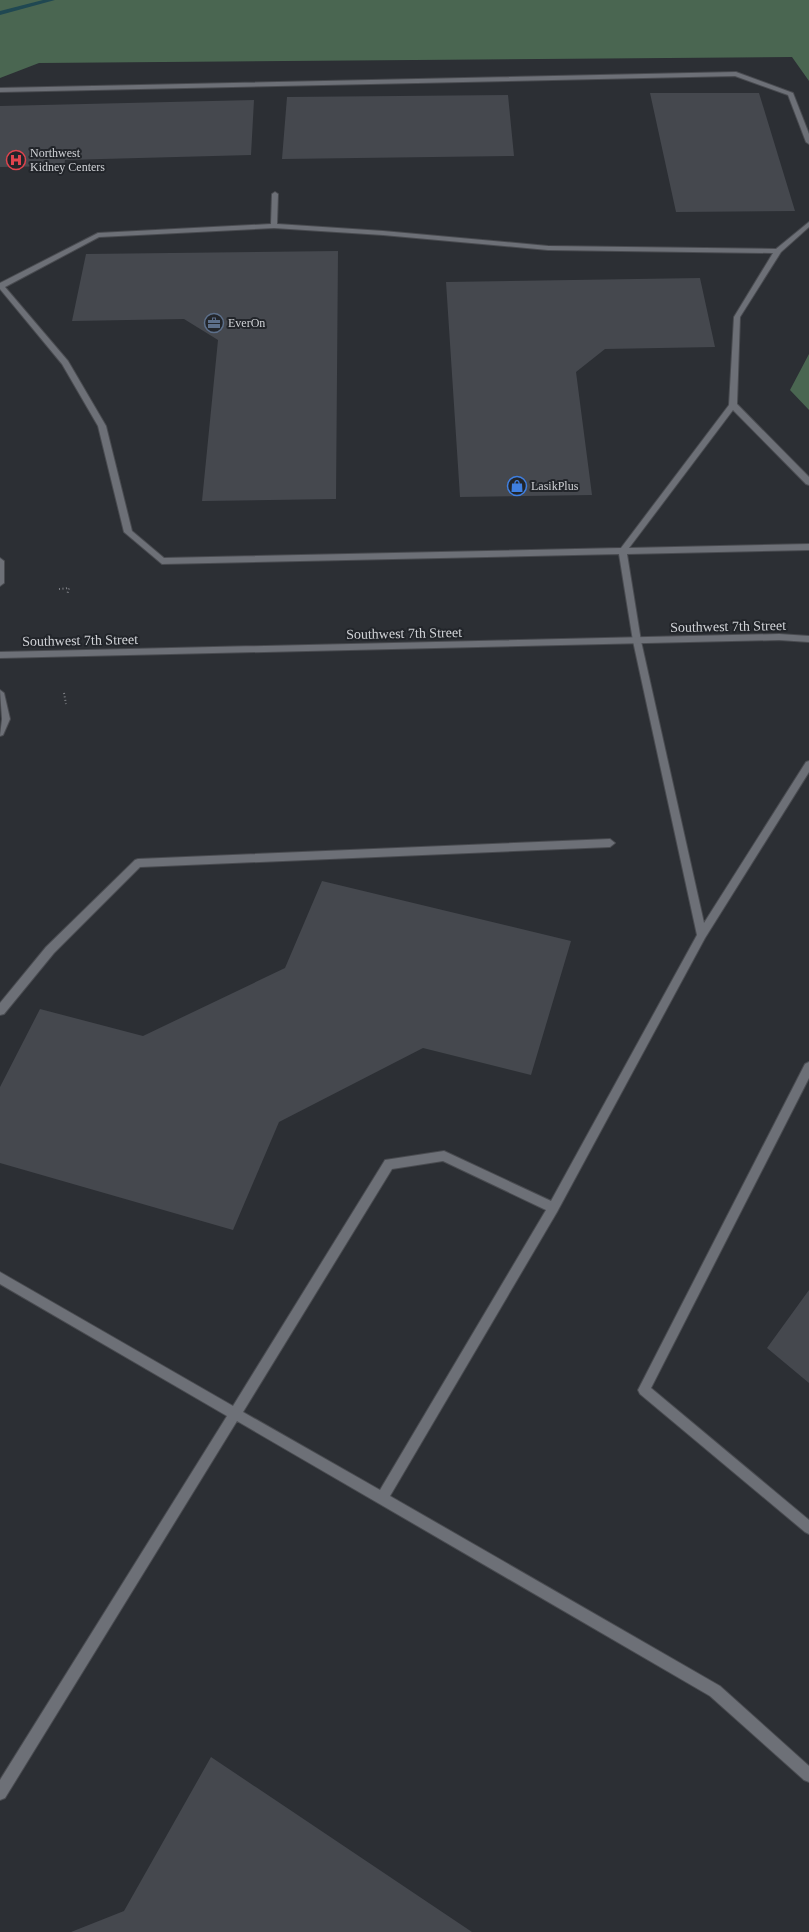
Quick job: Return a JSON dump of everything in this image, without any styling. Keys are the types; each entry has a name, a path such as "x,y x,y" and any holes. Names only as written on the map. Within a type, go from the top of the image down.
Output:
{"street":[{"path":"0,90 736,74 790,94 809,142"},
{"path":"274,226 275,194"},
{"path":"702,935 637,641 623,551 733,405 737,317 778,251 809,224"},
{"path":"778,251 548,248 383,233 274,226 98,235 1,286 65,363 102,426 128,532 162,561 809,547"},
{"path":"733,405 809,482"},
{"path":"0,561 0,583"},
{"name":"Southwest 7th Street","path":"0,655 779,637 809,639"},
{"path":"0,692 6,719 0,733"},
{"path":"382,1498 553,1208 702,935 809,764"},
{"path":"0,1011 50,950 138,863 610,843"},
{"path":"809,1067 644,1390 809,1528"},
{"path":"0,1794 389,1164 444,1156 553,1208"},
{"path":"0,1278 715,1691 809,1774"}],"path":[{"path":"59,589 69,588 67,596"},
{"path":"64,693 66,704"}],"green space":[{"path":"0,0 809,0 809,81 792,57 39,63 0,78"},
{"path":"809,354 809,410 790,390"}],"building":[{"path":"650,93 759,93 795,211 676,212"},
{"path":"508,95 514,156 282,159 287,97"},
{"path":"254,100 251,155 65,160 64,166 0,167 0,106"},
{"path":"338,251 336,499 202,501 218,340 184,319 72,321 86,254"},
{"path":"700,278 715,347 605,349 576,372 592,495 460,497 446,282"},
{"path":"322,881 571,941 531,1075 423,1048 279,1122 233,1230 0,1163 0,1087 40,1009 143,1036 285,968"},
{"path":"809,1290 809,1383 767,1348"},
{"path":"211,1757 472,1932 71,1932 124,1911"}],"waterway":[{"path":"0,13 51,0"}],"place":[{"name":"Northwest Kidney Centers","path":"16,160"},
{"name":"EverOn","path":"214,323"},
{"name":"LasikPlus","path":"517,486"}]}
